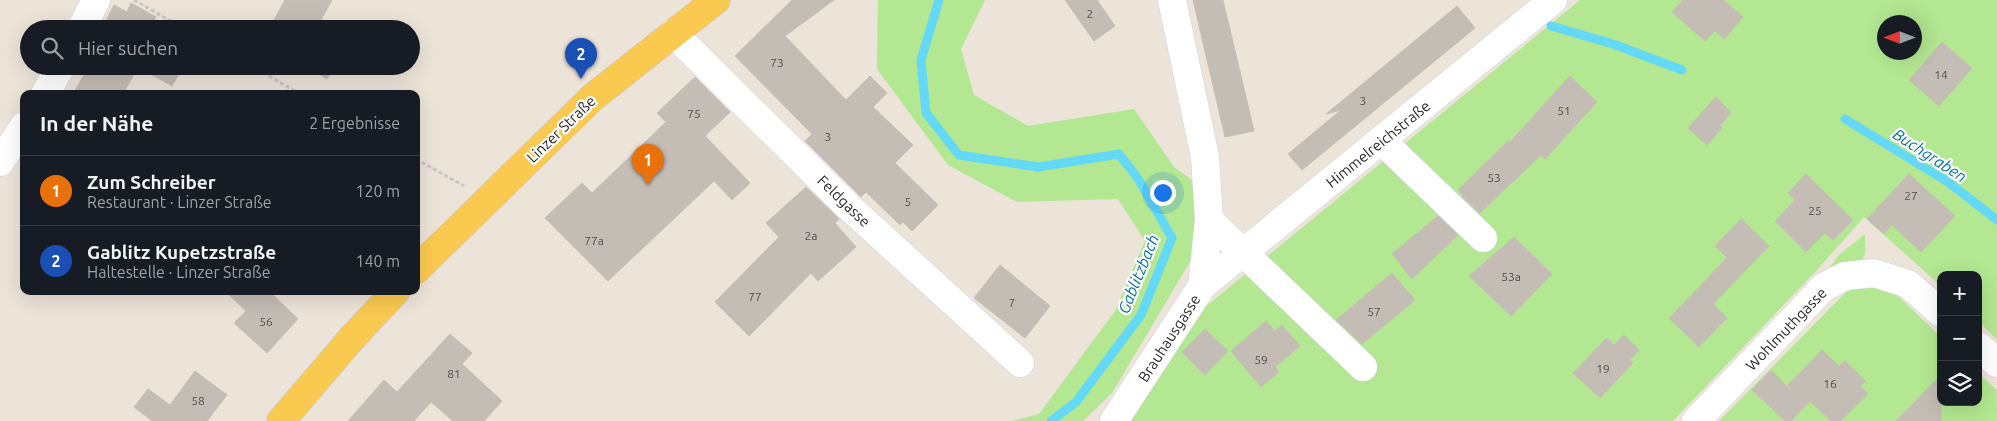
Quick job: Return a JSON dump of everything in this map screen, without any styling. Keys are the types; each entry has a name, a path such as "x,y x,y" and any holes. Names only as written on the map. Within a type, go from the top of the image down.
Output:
{"main road":[{"name":"Linzer Straße","path":"420,266 593,98 716,0"},
{"path":"281,421 352,338 392,295"}],"street":[{"path":"86,20 96,0"},
{"name":"Brauhausgasse","path":"1114,421 1202,286 1209,220 1206,157 1172,0"},
{"name":"Himmelreichstraße","path":"1202,286 1553,0"},
{"name":"Feldgasse","path":"673,33 850,208 1020,363"},
{"path":"47,90 56,75"},
{"path":"0,162 20,132"},
{"path":"1382,141 1483,238"},
{"path":"1209,220 1363,367"},
{"name":"Wohlmuthgasse","path":"1696,421 1824,287 1844,276 1874,273 1908,284 1937,309"},
{"path":"1982,350 1997,363"}],"path":[{"path":"134,0 169,20"},
{"path":"267,75 293,90"}],"green space":[{"path":"878,0 985,0 961,49 974,95 1028,126 1134,109 1174,167 1196,183 1197,250 1112,393 1083,421 1012,421 1039,414 1115,311 1145,241 1118,199 1017,202 948,165 877,69"},
{"path":"1580,0 1997,0 1997,340 1982,325 1982,271 1937,271 1937,282 1864,217 1816,271 1673,421 1128,421 1193,317"},
{"path":"1865,234 1865,254 1861,263 1826,272 1839,255"},
{"path":"1875,286 1892,292 1937,333 1937,406 1982,406 1982,377 1997,390 1997,421 1719,421 1846,292 1853,289"}],"building":[{"path":"285,0 332,0 321,20 274,20"},
{"path":"792,0 834,0 785,36 846,100 870,76 887,93 873,107 913,145 895,163 938,205 912,231 903,222 900,225 866,192 861,197 805,141 812,134 735,56"},
{"path":"1065,0 1097,0 1115,26 1094,41"},
{"path":"1193,0 1223,0 1254,131 1225,137"},
{"path":"1683,0 1724,0 1743,17 1724,39 1715,31 1705,41 1672,12"},
{"path":"131,3 156,17 154,20 106,20 114,5 127,12"},
{"path":"1457,6 1475,28 1302,170 1288,154 1341,110 1326,114"},
{"path":"1942,42 1972,68 1939,106 1909,80"},
{"path":"84,75 134,75 125,90 75,90"},
{"path":"152,75 178,75 172,86"},
{"path":"320,75 329,75 327,79"},
{"path":"1570,76 1597,102 1545,159 1541,155 1480,213 1458,190 1508,141 1509,143"},
{"path":"695,77 730,112 705,136 750,183 732,200 714,181 608,281 545,218 582,183 592,193 666,122 657,113"},
{"path":"1716,97 1731,112 1720,126 1722,128 1707,145 1688,128"},
{"path":"1806,174 1853,220 1833,240 1825,233 1806,252 1775,221 1795,200 1788,193"},
{"path":"1909,174 1955,216 1921,252 1892,225 1884,234 1867,219"},
{"path":"806,187 839,219 835,223 856,247 818,281 811,273 749,336 715,302 779,237 766,223"},
{"path":"1438,216 1458,235 1412,279 1392,254"},
{"path":"1741,219 1769,246 1713,304 1727,318 1699,347 1669,318 1727,258 1715,246"},
{"path":"1514,237 1552,274 1511,316 1469,276"},
{"path":"1000,265 1050,306 1025,338 974,298"},
{"path":"1392,273 1415,300 1362,344 1336,320"},
{"path":"229,295 273,295 298,319 267,353 234,323 246,311"},
{"path":"1266,321 1275,331 1282,325 1300,346 1275,367 1279,372 1261,387 1231,351"},
{"path":"1205,329 1228,351 1205,375 1182,352"},
{"path":"450,334 472,353 462,364 502,401 484,421 453,421 431,402 414,421 348,421 384,380 397,392"},
{"path":"1624,335 1639,350 1630,360 1633,363 1600,398 1573,373 1607,338 1614,345"},
{"path":"1822,350 1839,366 1845,361 1866,381 1860,386 1868,394 1841,421 1831,421 1810,401 1791,421 1785,421 1752,390 1771,370 1787,386"},
{"path":"195,371 227,395 207,421 152,421 134,407 148,389 170,405"},
{"path":"1937,379 1937,406 1941,406 1941,421 1896,421"}],"waterway":[{"name":"Gablitzbach","path":"939,0 921,60 926,113 959,155 1038,167 1119,154 1139,180 1172,238 1141,315 1076,402 1051,421"},
{"name":"Buchgraben","path":"1551,26 1613,44 1682,70"},
{"name":"Buchgraben","path":"1845,119 1948,182 1997,220"}],"place":[{"name":"Gablitz Kupetzstraße","path":"581,79"},
{"name":"Zum Schreiber","path":"648,185"}]}
